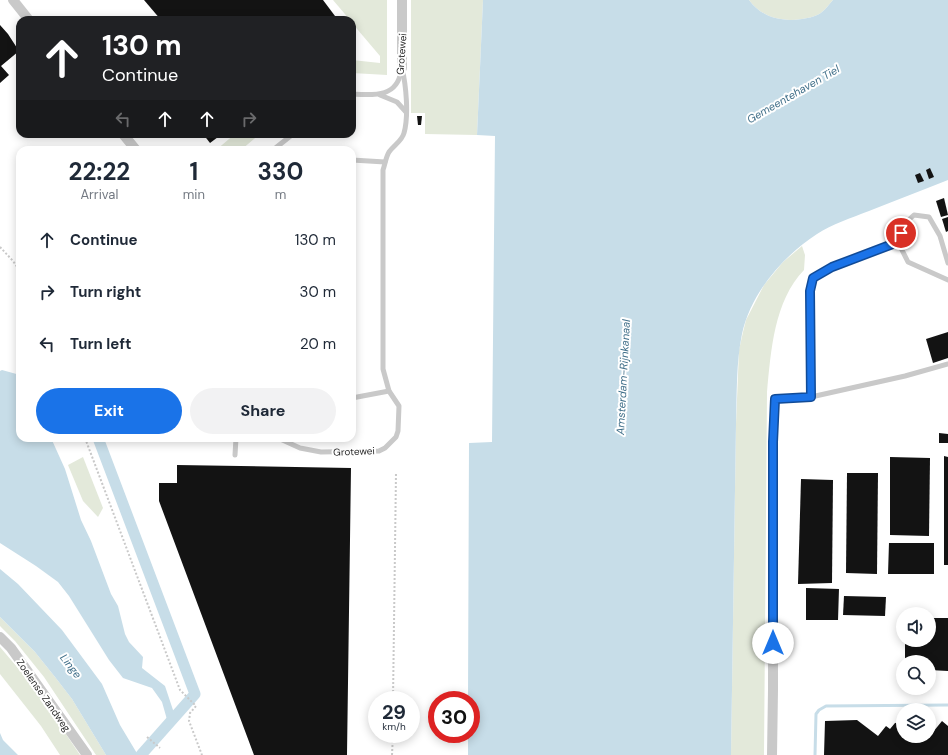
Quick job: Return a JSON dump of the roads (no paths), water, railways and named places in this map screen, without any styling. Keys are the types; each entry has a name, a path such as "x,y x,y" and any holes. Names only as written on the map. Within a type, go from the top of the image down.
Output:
{"street":[{"path":"13,0 26,16"},
{"name":"Grotewei","path":"402,0 402,68"},
{"path":"126,138 133,146"},
{"path":"772,755 773,442"},
{"name":"Zoelense Zandweg","path":"0,637 11,648 87,755"}],"lane":[{"name":"Grotewei","path":"380,95 387,92 398,82 401,77 402,68"},
{"path":"356,397 389,391 383,369 383,170 389,153 400,141 404,133 406,87 402,68"},
{"path":"356,94 380,95 397,102 406,113"},
{"path":"278,146 287,138"},
{"path":"356,160 385,162"},
{"path":"948,263 940,236 930,217 914,215 903,225 898,242 908,262 948,280"},
{"path":"811,397 810,291 813,278 832,267 898,242"},
{"path":"773,442 775,399 811,397 905,376 948,364"},
{"name":"Grotewei","path":"287,442 300,448 321,452 379,451 391,444 398,431 399,406 389,391"},
{"path":"235,455 236,442"}],"water":[{"path":"483,0 749,0 766,15 780,19 795,20 815,16 823,11 833,0 948,0 948,180 835,224 817,234 804,243 780,265 760,290 746,319 739,356 737,390 731,755 468,755 468,743 480,743 480,691 468,691 469,443 492,442 495,136 477,135"},
{"path":"2,370 16,374 16,442 53,442 65,469 81,520 91,541 111,594 118,606 125,634 129,642 143,657 142,668 165,686 175,716 168,723 162,702 152,688 123,678 109,660 69,596 58,582 0,543 0,371"},
{"name":"Linge","path":"0,569 18,584 62,630 102,684 120,725 138,755 106,755 72,699 35,652 0,617"},
{"path":"0,733 3,740 18,755 0,755"}],"waterway":[{"path":"100,442 195,694 141,755"},
{"path":"815,755 816,714 819,710 826,706 948,705"}],"water label":[{"name":"Gemeentehaven Tiel","path":"793,94"},
{"name":"Amsterdam-Rijnkanaal","path":"623,377"}]}
